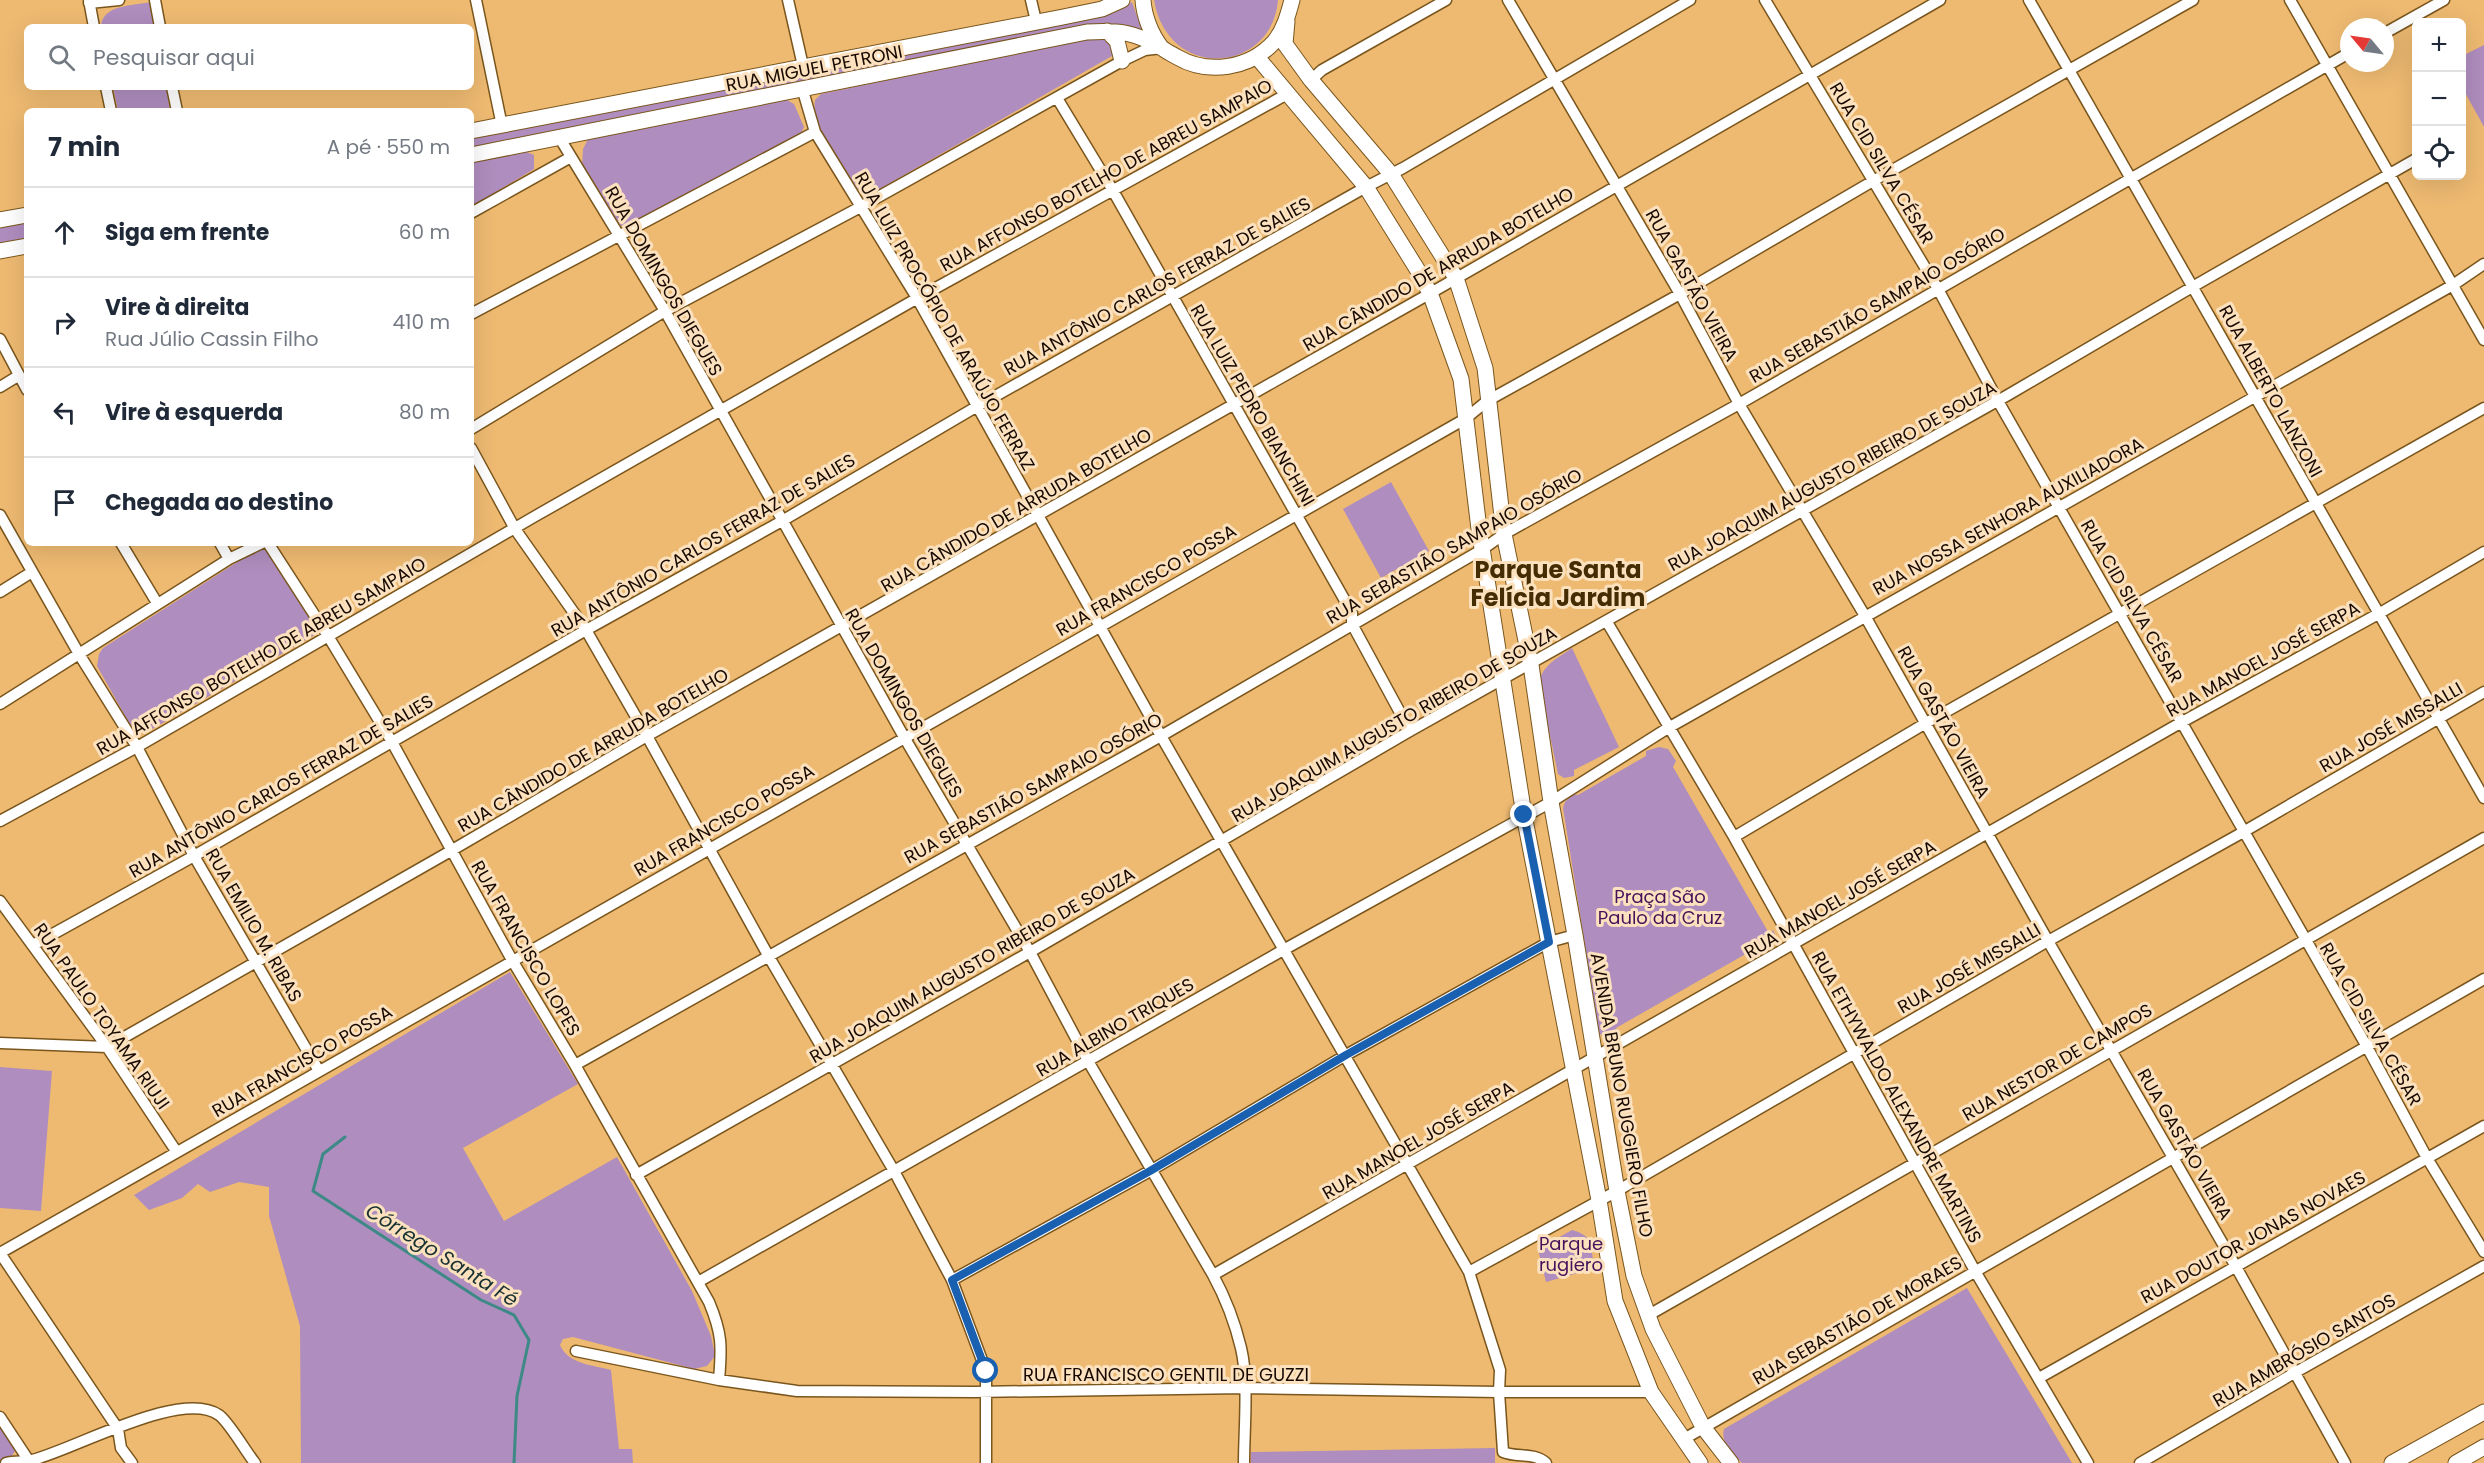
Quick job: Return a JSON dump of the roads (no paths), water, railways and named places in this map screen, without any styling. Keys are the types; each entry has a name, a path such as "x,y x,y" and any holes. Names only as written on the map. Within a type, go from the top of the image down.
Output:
{"main road":[{"name":"RUA MIGUEL PETRONI","path":"474,131 1102,9 1122,0"},
{"path":"1143,0 1147,21 1162,48"},
{"path":"1292,0 1287,21 1275,41 1257,57 1366,187 1430,294 1461,379 1483,549 1524,815 1599,1200 1615,1301 1651,1392 1701,1463"},
{"name":"AVENIDA BRUNO RUGGIERO FILHO","path":"1287,21 1286,44 1311,80 1391,174 1456,278 1485,368 1504,534 1531,665 1551,802 1617,1191 1634,1276 1647,1316 1703,1427 1731,1463"},
{"name":"RUA MIGUEL PETRONI","path":"474,154 802,91 1087,32 1107,31 1142,37 1183,61 1208,68 1234,66 1257,57"},
{"path":"1107,31 1117,41 1122,61"},
{"path":"0,220 24,216"},
{"path":"0,251 24,247"},
{"path":"2392,1463 2484,1412"},
{"path":"2456,1463 2484,1447"}],"street":[{"path":"93,24 89,2 119,0"},
{"path":"155,0 159,24"},
{"path":"476,0 502,126"},
{"path":"788,0 803,66"},
{"path":"1031,0 1036,21"},
{"path":"1311,80 1322,70 1446,0"},
{"name":"RUA GASTÃO VIEIRA","path":"1508,0 1680,294 1739,404 1865,616 2346,1463"},
{"name":"RUA ANTÔNIO CARLOS FERRAZ DE SALIES","path":"33,945 194,856 586,630 782,521 976,407 1391,174 1690,0"},
{"name":"RUA CID SILVA CÉSAR","path":"1765,0 1938,289 1998,401 2366,1045 2427,1158 2484,1252"},
{"name":"RUA CÂNDIDO DE ARRUDA BOTELHO","path":"107,1047 451,851 647,736 1430,294 1940,0"},
{"name":"RUA ALBERTO LANZONI","path":"2029,0 2133,178 2484,798"},
{"name":"RUA FRANCISCO POSSA","path":"0,1253 1101,626 1295,513 1465,419 1487,401 1680,294 1873,181 2193,0"},
{"path":"2290,0 2484,340"},
{"path":"2394,28 2444,0"},
{"path":"474,427 665,311 861,206 1122,61 1145,50 1162,48"},
{"name":"RUA SEBASTIÃO SAMPAIO OSÓRIO","path":"576,1065 1161,735 1483,549 1504,534 1739,404 2340,58"},
{"path":"107,90 110,108"},
{"path":"173,90 176,108"},
{"name":"RUA LUIZ PROCÓPIO DE ARAÚJO FERRAZ","path":"802,91 815,132 917,298 1161,735 1470,1272 1498,1359 1503,1452 1510,1455 1540,1458 1546,1463"},
{"name":"RUA AFFONSO BOTELHO DE ABREU SAMPAIO","path":"0,821 137,747 917,298 1289,93"},
{"name":"RUA LUIZ PEDRO BIANCHINI","path":"1057,98 1112,189 1352,613 1352,624 1410,731"},
{"path":"474,312 815,132"},
{"name":"RUA DOMINGOS DIEGUES","path":"558,137 665,311 965,845 1030,952 1150,1171 1222,1292 1241,1349 1244,1388 1244,1463"},
{"path":"474,211 571,157"},
{"name":"RUA JOAQUIM AUGUSTO RIBEIRO DE SOUZA","path":"636,1174 1030,952 1410,731 1998,401 2412,161"},
{"name":"RUA NOSSA SENHORA AUXILIADORA","path":"1551,802 1668,728 2059,505 2453,285 2484,264"},
{"path":"0,339 24,385"},
{"path":"0,387 18,376"},
{"path":"1734,837 1926,723 2484,408"},
{"path":"474,454 515,529 586,630 770,957 894,1171 952,1280 986,1371 986,1463"},
{"name":"RUA EMILIO M. RIBAS","path":"0,515 79,654 137,747 194,856 319,1071"},
{"path":"122,546 158,603"},
{"path":"222,546 230,559"},
{"path":"0,704 158,603 230,559 256,546"},
{"name":"RUA FRANCISCO LOPES","path":"270,546 392,742 512,960 576,1065 698,1282 718,1324 722,1346 719,1380"},
{"name":"RUA MANOEL JOSÉ SERPA","path":"1213,1275 2484,552"},
{"path":"0,592 32,572"},
{"name":"RUA ETHYWALDO ALEXANDRE MARTINS","path":"1607,622 1734,837 1975,1271 2088,1463"},
{"name":"RUA JOSÉ MISSALLI","path":"1470,1272 1617,1191 2484,692"},
{"name":"RUA ALBINO TRIQUES","path":"698,1282 1285,949 1551,802"},
{"name":"RUA NESTOR DE CAMPOS","path":"1647,1316 2484,838"},
{"name":"RUA PAULO TOYAMA RIUJI","path":"0,901 107,1047 176,1151"},
{"path":"952,1280 1150,1171 1346,1055 1549,942 1575,935"},
{"name":"RUA SEBASTIÃO DE MORAES","path":"1684,1439 2484,979"},
{"path":"0,1043 107,1047"},
{"name":"RUA DOUTOR JONAS NOVAES","path":"2039,1378 2484,1125"},
{"path":"0,1253 118,1429 121,1448 132,1463"},
{"name":"RUA AMBRÓSIO SANTOS","path":"2140,1463 2484,1266"},
{"name":"RUA FRANCISCO GENTIL DE GUZZI","path":"576,1351 719,1380 797,1391 987,1392 1244,1388 1651,1392"},
{"path":"9,1463 29,1461 143,1418 186,1408 204,1408 220,1415 255,1463"},
{"path":"0,1418 29,1461"}],"waterway":[{"name":"Córrego Santa Fé","path":"345,1137 323,1154 313,1191 481,1300 514,1315 529,1340 517,1396 514,1463"}],"district":[{"name":"Parque Santa Felícia Jardim","path":"1558,583"}],"park label":[{"name":"Praça São Paulo da Cruz","path":"1660,906"},
{"name":"Parque rugiero","path":"1571,1253"}]}
